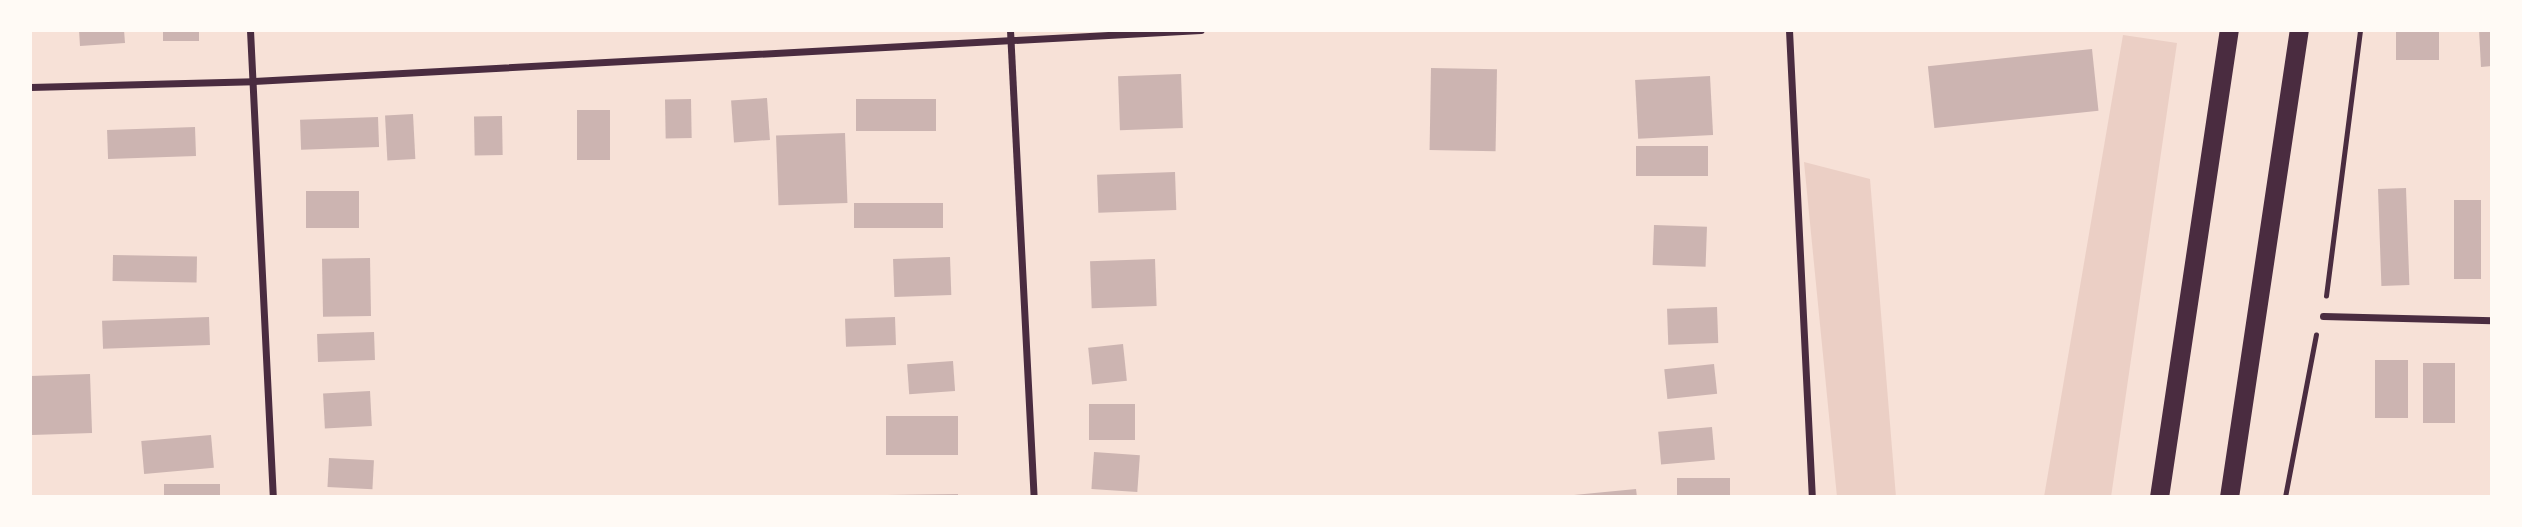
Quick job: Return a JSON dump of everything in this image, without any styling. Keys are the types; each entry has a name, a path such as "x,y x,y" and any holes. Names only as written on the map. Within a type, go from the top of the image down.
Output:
{"highway":[{"path":"2229,497 2299,30"},
{"path":"2159,497 2228,37"}],"street":[{"path":"250,30 273,497"},
{"path":"1010,30 1034,497"},
{"path":"30,87 253,81 1201,30"},
{"path":"1789,30 1812,497"},
{"path":"2323,316 2492,320"}],"path":[{"path":"2285,497 2323,316 2360,30"}],"shaded area":[{"path":"2123,35 2177,43 2111,497 2044,497"},
{"path":"1804,162 1870,179 1896,497 1837,497"}],"building":[{"path":"79,30 124,30 125,43 80,46"},
{"path":"163,30 199,30 199,41 163,41"},
{"path":"2396,30 2439,30 2439,60 2396,60"},
{"path":"2479,30 2492,30 2492,66 2481,67"},
{"path":"2092,49 2098,111 1934,128 1928,66"},
{"path":"1431,68 1497,69 1496,151 1430,150"},
{"path":"1181,74 1183,128 1120,130 1118,76"},
{"path":"1710,76 1713,135 1638,139 1635,80"},
{"path":"767,98 770,140 734,142 731,101"},
{"path":"665,99 691,99 692,138 666,138"},
{"path":"856,99 936,99 936,131 856,131"},
{"path":"577,110 610,110 610,160 577,160"},
{"path":"413,114 415,159 387,160 385,115"},
{"path":"474,116 502,116 503,155 475,155"},
{"path":"378,117 379,147 301,150 300,120"},
{"path":"195,127 196,156 108,159 107,130"},
{"path":"845,133 847,203 778,205 776,135"},
{"path":"1636,146 1708,146 1708,176 1636,176"},
{"path":"1175,172 1176,210 1098,213 1097,175"},
{"path":"2406,188 2409,285 2381,286 2378,189"},
{"path":"306,191 359,191 359,228 306,228"},
{"path":"2454,200 2481,200 2481,279 2454,279"},
{"path":"854,203 943,203 943,228 854,228"},
{"path":"1654,225 1707,227 1706,267 1653,265"},
{"path":"113,255 197,256 197,282 113,281"},
{"path":"950,257 951,295 894,297 893,259"},
{"path":"370,258 371,316 323,317 322,259"},
{"path":"1155,259 1157,306 1092,308 1090,261"},
{"path":"1717,307 1718,343 1668,345 1667,309"},
{"path":"209,317 210,345 103,349 102,321"},
{"path":"895,317 896,345 846,347 845,319"},
{"path":"374,332 375,360 318,362 317,334"},
{"path":"1123,344 1127,381 1092,384 1088,348"},
{"path":"2375,360 2408,360 2408,418 2375,418"},
{"path":"953,361 955,391 909,394 907,364"},
{"path":"2423,363 2455,363 2455,423 2423,423"},
{"path":"1714,364 1717,394 1667,399 1664,369"},
{"path":"90,374 92,433 32,435 30,376"},
{"path":"370,391 372,426 325,428 323,393"},
{"path":"1089,404 1135,404 1135,440 1089,440"},
{"path":"886,416 958,416 958,455 886,455"},
{"path":"1712,427 1715,460 1661,465 1658,432"},
{"path":"211,435 214,468 144,474 141,441"},
{"path":"1094,452 1140,455 1137,492 1091,489"},
{"path":"329,458 374,460 372,489 327,487"},
{"path":"1677,478 1730,478 1730,497 1677,497"},
{"path":"164,484 220,484 220,497 164,497"},
{"path":"1636,489 1637,497 1574,497 1574,495"},
{"path":"958,494 958,497 887,497 887,495"}]}
